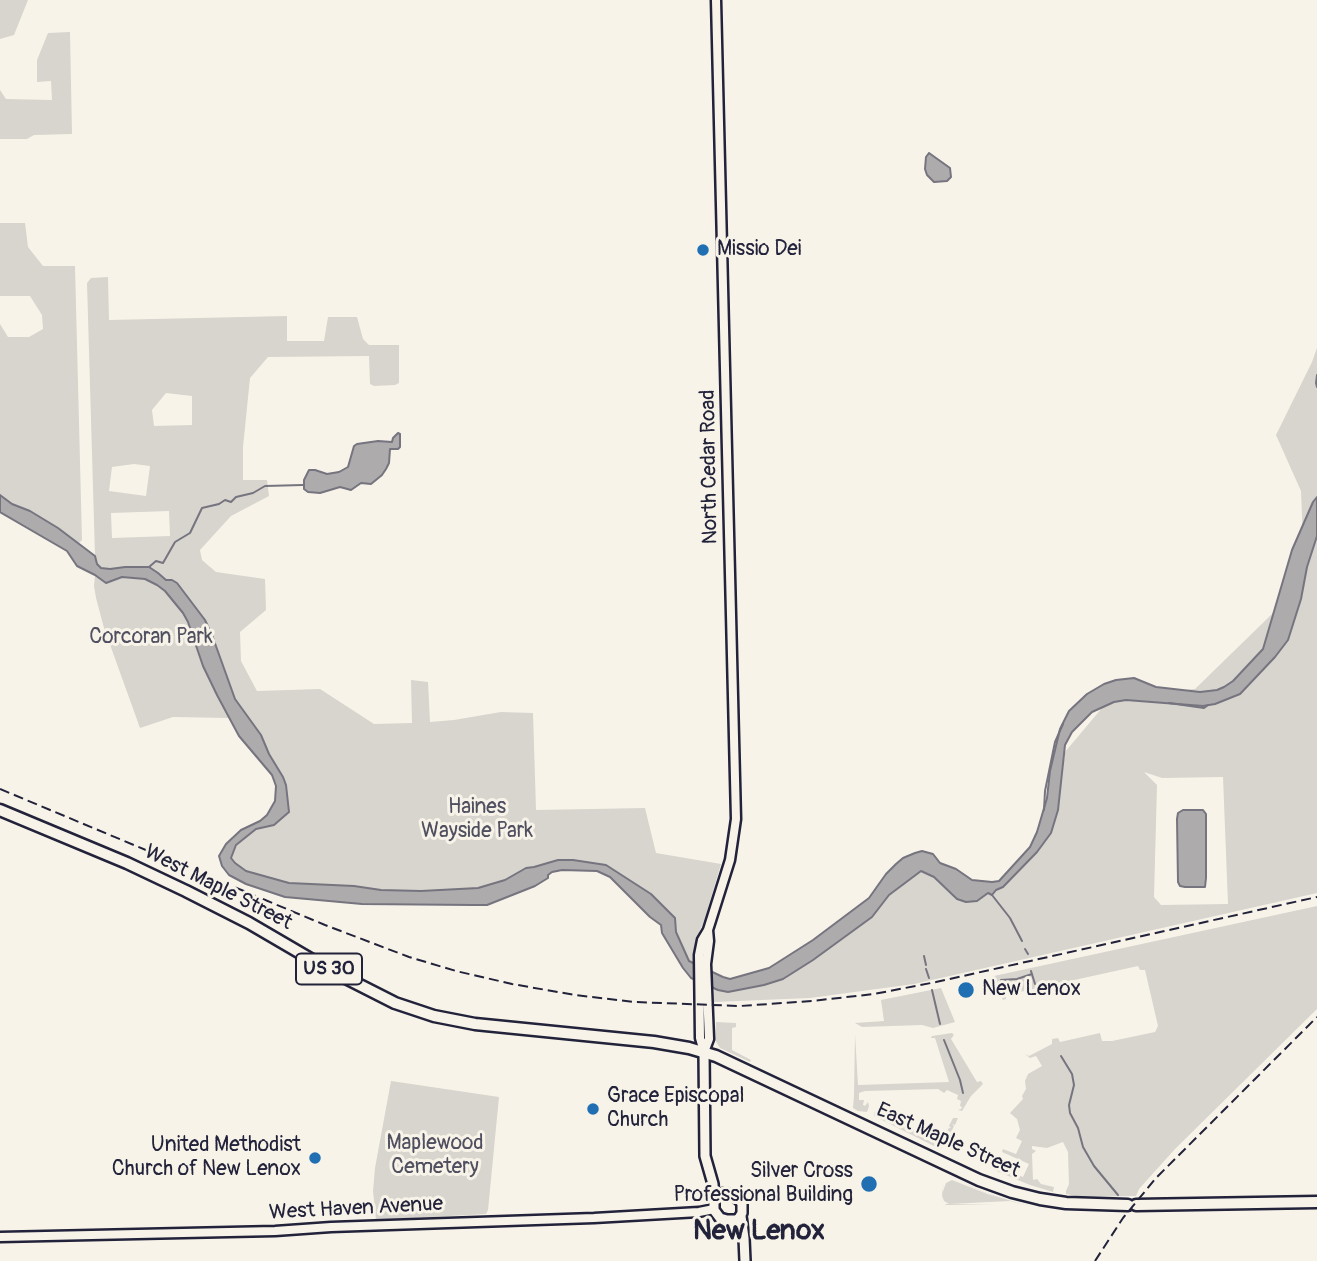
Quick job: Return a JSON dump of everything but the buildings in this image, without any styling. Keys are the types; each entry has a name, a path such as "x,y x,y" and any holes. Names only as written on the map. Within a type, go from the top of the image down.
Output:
{"main road":[{"name":"West Maple Street","path":"0,810 127,863 186,891 249,923 376,995 422,1013 475,1024 663,1043 704,1052"},
{"name":"East Maple Street","path":"704,1052 956,1170 1012,1192 1040,1199 1066,1203 1132,1205 1317,1202"},
{"name":"North Cedar Road","path":"704,1052 705,1156 713,1184 714,1204"},
{"path":"713,1184 740,1200 743,1208 741,1216 745,1261"},
{"path":"725,1193 718,1195 714,1204 720,1218 731,1221 743,1231"},
{"path":"731,1221 741,1216"}],"street":[{"name":"North Cedar Road","path":"704,1052 709,1039 703,995 702,940 708,930 730,860 736,819 716,0"},
{"name":"West Haven Avenue","path":"0,1237 268,1231 594,1218 699,1212 714,1204"}],"green space":[{"path":"0,0 28,0 14,35 0,39"},
{"path":"70,32 72,134 0,139 0,90 6,99 52,100 51,81 37,82 37,60 48,33"},
{"path":"0,223 25,223 28,247 43,266 75,266 82,540 79,543 0,495 0,324 8,337 29,337 43,329 42,315 30,296 0,296"},
{"name":"Haines Wayside Park","path":"108,277 109,320 287,316 287,341 324,341 328,317 357,317 363,339 369,345 399,345 399,383 395,385 370,384 369,356 268,357 250,378 243,447 243,480 267,480 269,496 231,516 200,550 202,560 216,572 265,579 266,610 240,632 241,661 257,691 320,689 374,724 412,723 411,680 428,682 430,722 501,712 533,713 536,810 645,808 656,853 721,864 696,940 694,965 689,961 676,932 675,918 651,894 606,865 530,867 505,880 478,888 421,891 289,883 246,871 235,863 231,858 236,845 256,829 274,825 289,812 283,776 261,735 235,699 205,620 177,583 166,580 149,567 110,569 101,568 97,564 87,283 91,278","holes":["166,393 192,396 192,425 154,426 152,410","134,464 150,466 146,496 109,491 112,467","169,511 170,536 112,538 111,513"]},
{"path":"1317,348 1317,893 914,984 810,998 714,1002 714,989 764,985 783,979 813,960 871,917 889,895 921,870 934,877 957,899 977,901 1003,887 1037,852 1058,810 1065,752 1112,696 1195,689 1272,614 1304,564 1301,491 1276,435","holes":["1144,772 1162,778 1223,777 1228,904 1161,905 1154,897 1157,785"]},
{"name":"Corcoran Park","path":"95,575 106,583 122,577 145,579 168,594 188,622 203,666 229,718 173,717 140,728 104,628 96,598"},
{"path":"1317,906 1317,1009 1175,1149 1139,1189 1136,1196 1078,1196 1134,1197 1082,1197 1066,1194 1069,1184 1068,1152 1063,1142 1047,1148 1032,1146 1036,1151 1032,1154 1033,1180 1037,1179 1041,1184 1054,1187 1053,1192 994,1170 996,1166 1023,1177 1029,1164 1002,1152 1003,1149 1016,1154 1022,1141 1016,1138 1020,1130 1017,1119 1010,1113 1023,1099 1028,1074 1042,1066 1036,1056 1030,1058 1025,1054 1029,1056 1052,1044 1052,1039 1058,1038 1060,1042 1100,1033 1102,1041 1112,1041 1155,1032 1158,1026 1145,970 1140,970 1138,966 1006,995 1003,1000 994,983 994,976"},
{"path":"941,988 955,1022 933,1028 922,1025 862,1027 855,1023 884,1021 881,1000"},
{"path":"716,1022 736,1023 736,1027 732,1028 732,1050 751,1060 750,1062 720,1048 715,1040"},
{"path":"952,1033 954,1035 951,1039 977,1082 981,1081 983,1084 971,1096 962,1111 958,1110 962,1107 961,1101 957,1099 958,1095 947,1090 944,1093 938,1089 865,1091 859,1093 859,1100 864,1100 865,1106 868,1102 867,1112 853,1108 855,1034 858,1085 949,1082 935,1038 931,1038"},
{"name":"Maplewood Cemetery","path":"391,1081 499,1097 486,1214 376,1220 373,1191 375,1168"},
{"path":"877,1109 882,1110 881,1114 898,1122 901,1119 901,1124 920,1133 923,1129 923,1134 940,1142 951,1128 949,1126 953,1118 958,1118 955,1125 952,1124 954,1126 945,1145 940,1149 874,1116"},
{"path":"954,1179 989,1194 1031,1207 1010,1201 949,1204 944,1201 942,1194 946,1183 952,1180 1000,1199"}],"shaded area":[{"path":"929,153 950,168 951,177 947,181 934,182 927,175 926,157"},
{"path":"398,433 400,447 390,449 386,469 371,484 361,483 351,490 340,487 320,493 304,489 304,480 309,470 327,474 339,472 348,467 357,444 392,442"},
{"path":"0,495 58,528 95,556 101,568 149,567 166,580 177,583 205,620 235,699 261,735 286,785 289,812 274,825 256,829 236,845 231,858 246,871 289,883 421,891 478,888 505,880 526,868 558,860 606,865 651,894 675,918 676,932 689,961 730,979 769,968 813,940 869,898 896,864 915,853 922,851 933,854 940,863 956,869 972,880 999,881 1030,847 1037,832 1047,798 1060,729 1069,711 1087,694 1116,680 1134,678 1156,687 1200,692 1217,690 1233,681 1263,649 1292,550 1317,497 1317,536 1288,640 1240,694 1203,706 1126,700 1114,702 1092,712 1072,732 1065,745 1058,810 1051,833 1037,852 1003,887 992,895 988,893 977,901 966,902 957,899 934,877 921,871 889,895 872,917 783,979 728,992 691,978 662,933 661,925 610,877 597,871 552,872 535,886 487,905 362,904 285,897 246,884 229,875 219,856 226,844 241,830 267,815 275,801 276,786 272,775 239,736 203,666 183,613 165,591 145,579 122,577 106,583 77,566 67,551 0,512"},
{"path":"1183,810 1203,810 1206,814 1205,887 1185,887 1178,882 1177,819 1178,813"}],"waterway":[{"path":"1317,375 1317,387"},
{"path":"149,567 156,561 163,563 175,542 190,533 202,508 225,500 231,502 236,497 253,493 265,486 303,485"},
{"path":"1169,703 1204,708 1208,705"},
{"path":"1044,810 1055,742 1063,724"},
{"path":"992,895 1010,918 1022,941"},
{"path":"1025,949 1028,954"},
{"path":"924,956 926,965"},
{"path":"926,969 929,978"},
{"path":"1031,971 1035,984"},
{"path":"1001,980 1032,974"},
{"path":"932,990 940,1024"},
{"path":"944,1040 963,1093"},
{"path":"1061,1056 1072,1074 1074,1085 1069,1105 1070,1113 1078,1128 1083,1147 1094,1166 1118,1195"}],"railway":[{"path":"0,789 325,925 409,957 512,984 635,1002 740,1006 874,994 1317,897"},
{"path":"1095,1261 1123,1218 1156,1178 1317,1017"}],"place":[{"name":"Missio Dei","path":"703,250"},
{"name":"New Lenox","path":"966,990"},
{"name":"Grace Episcopal Church","path":"593,1109"},
{"name":"United Methodist Church of New Lenox","path":"315,1158"},
{"name":"Silver Cross Professional Building","path":"869,1184"}],"district":[{"name":"New Lenox","path":"759,1232"}]}
